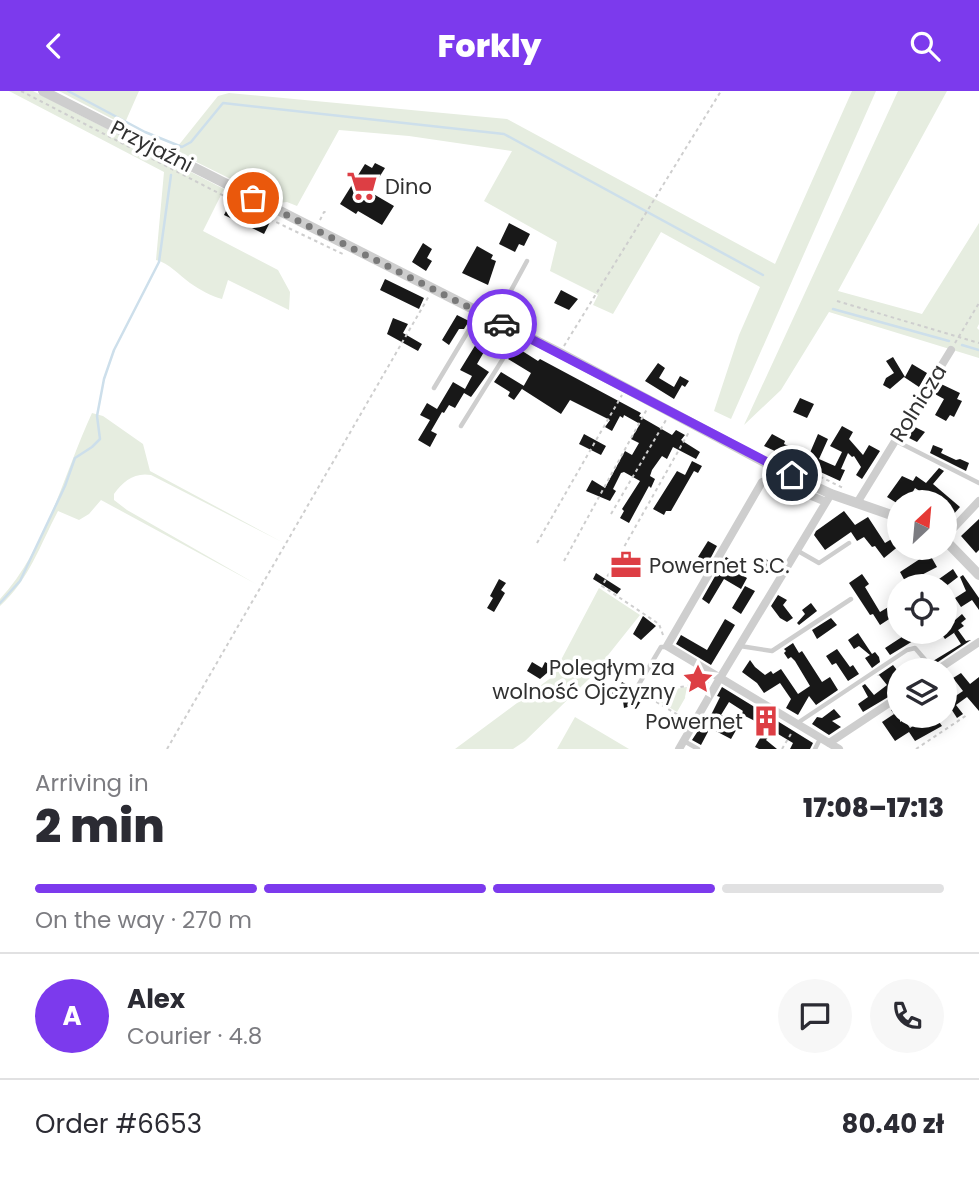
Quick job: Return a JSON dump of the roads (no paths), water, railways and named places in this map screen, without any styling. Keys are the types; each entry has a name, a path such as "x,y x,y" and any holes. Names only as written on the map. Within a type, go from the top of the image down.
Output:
{"street":[{"name":"Przyjaźni","path":"43,91 560,353 829,498 859,499 887,513"},
{"name":"Rolnicza","path":"859,499 951,350"},
{"path":"682,745 718,680 829,498 771,479 762,482 667,646 718,680 839,749"},
{"path":"957,525 979,501"},
{"path":"957,551 979,575"},
{"path":"954,658 979,642"},
{"path":"829,743 887,705"}],"lane":[{"path":"495,320 527,261"},
{"path":"435,388 479,312"},
{"path":"461,426 519,333"},
{"path":"895,441 979,484"},
{"path":"797,551 819,563 849,543"},
{"path":"740,646 772,651 851,599"},
{"path":"639,684 661,647 667,646"},
{"path":"895,658 915,648 924,658"},
{"path":"796,724 887,663"},
{"path":"814,749 821,738"},
{"path":"682,745 698,749"}],"waterway":[{"path":"68,91 145,132 182,147 191,142 223,103 504,134 763,275"},
{"path":"0,603 20,581 65,486 75,458 100,439 97,416 104,379 114,350 159,262 171,175"},
{"path":"833,309 949,341"},
{"path":"962,345 979,350"}],"place":[{"name":"Dino","path":"362,186"},
{"name":"Powernet S.C.","path":"626,565"},
{"name":"Poległym za wolność Ojczyzny","path":"698,679"},
{"name":"Powernet","path":"766,721"}]}
